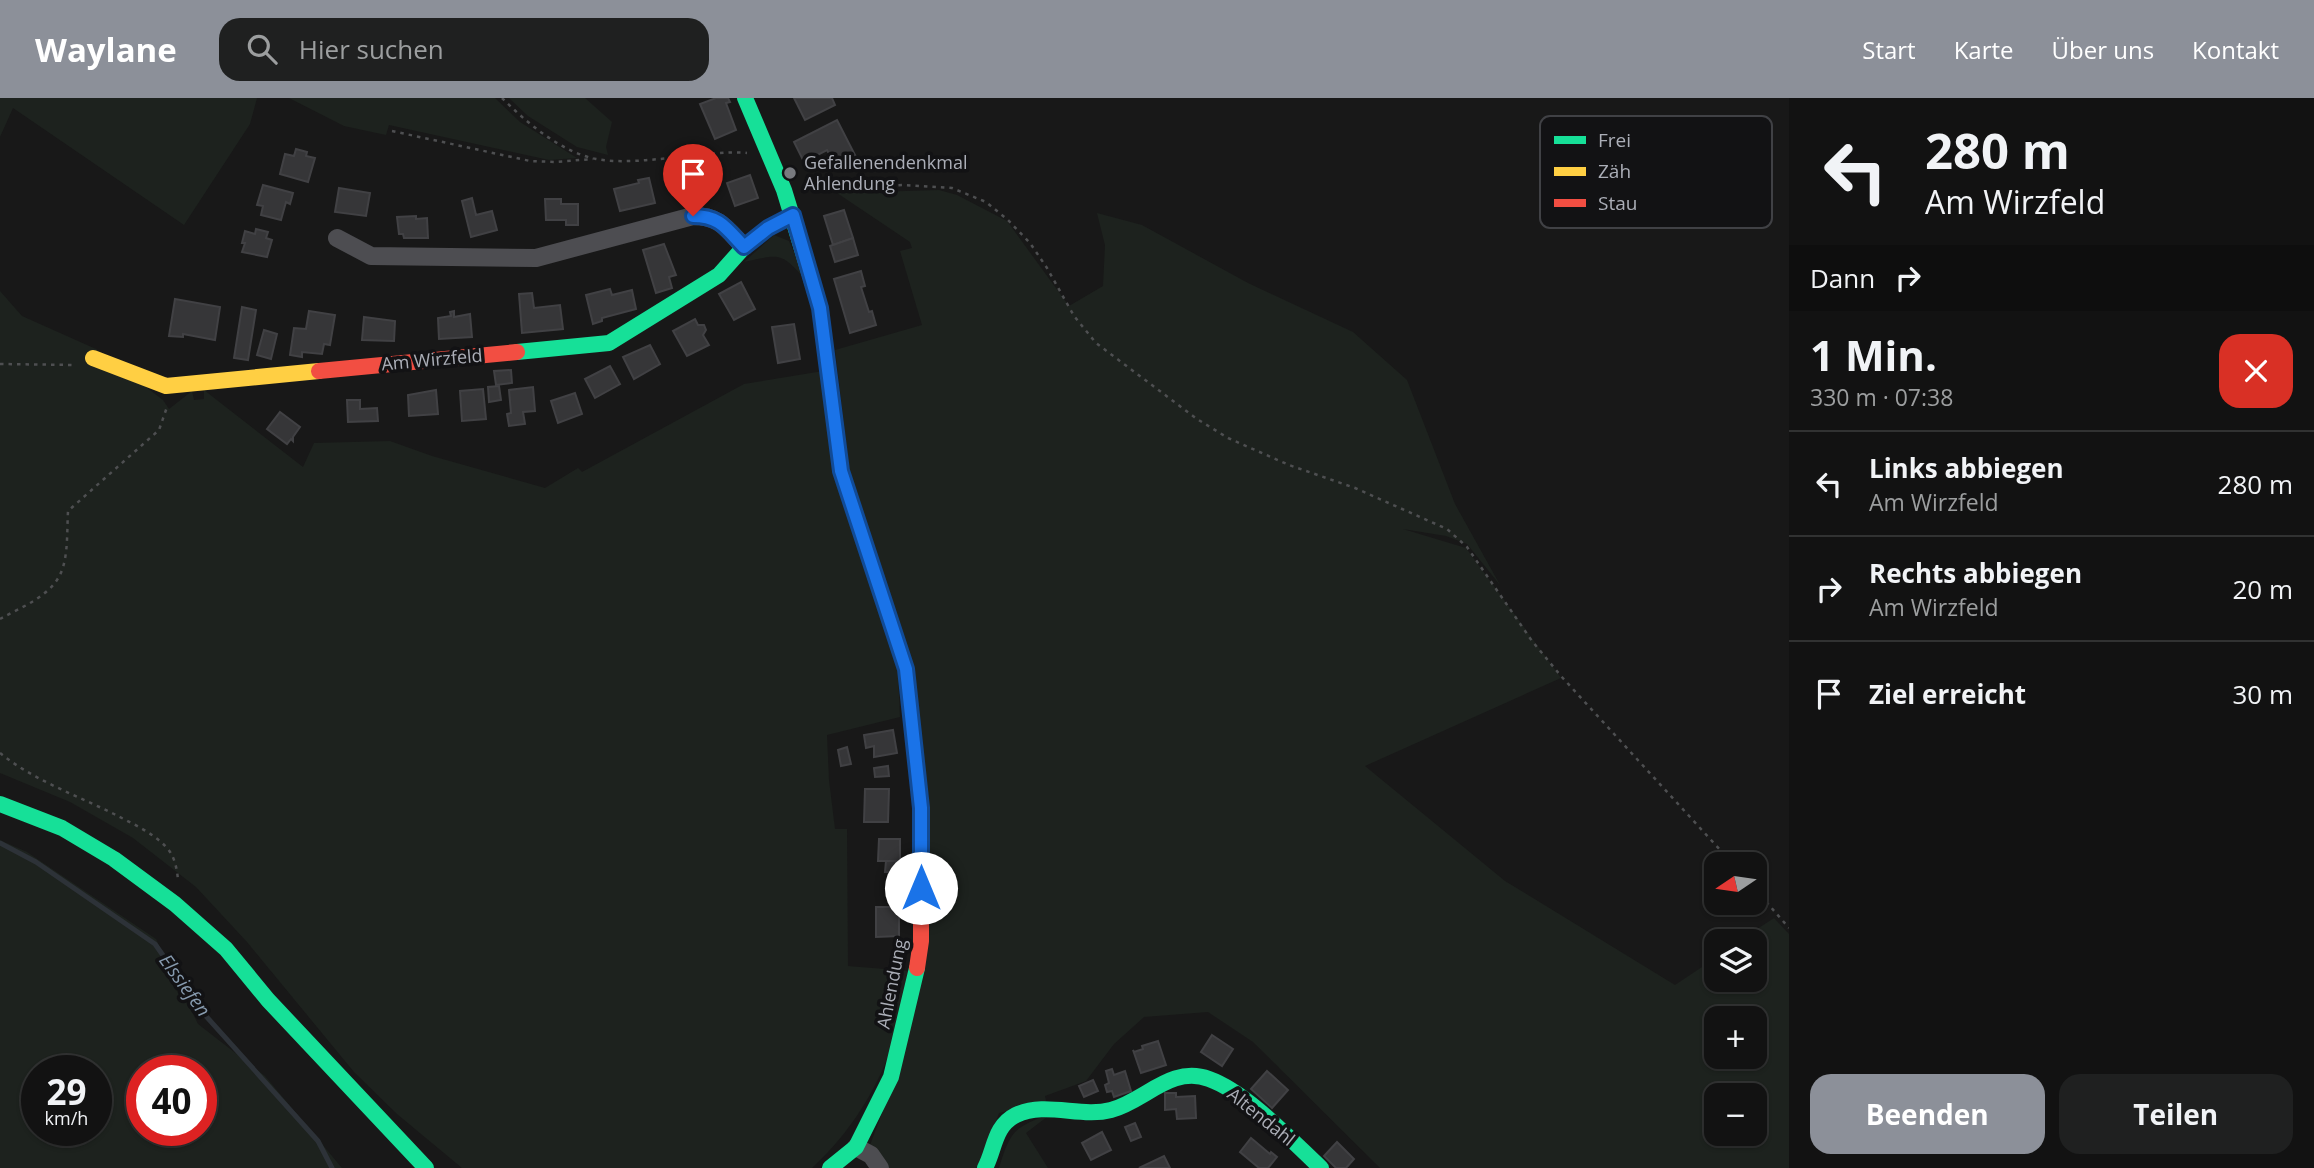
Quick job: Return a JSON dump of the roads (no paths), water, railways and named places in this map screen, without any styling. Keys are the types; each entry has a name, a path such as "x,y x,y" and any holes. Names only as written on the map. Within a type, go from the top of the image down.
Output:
{"street":[{"name":"Ahlendung","path":"745,98 793,215 820,308 841,471 906,669 921,808 921,941 913,991 891,1077 856,1147 830,1168"},
{"name":"Am Wirzfeld","path":"95,359 166,386 609,343 719,275 744,247 768,228 793,215"},
{"path":"337,238 371,256 536,258 693,216 708,216 720,221 744,247"},
{"path":"0,804 62,828 114,859 175,904 226,949 268,1000 426,1168"},
{"name":"Altendahl","path":"985,1168 998,1132 1011,1119 1026,1112 1045,1109 1080,1113 1102,1112 1136,1101 1179,1076 1198,1076 1215,1082 1262,1116 1321,1168"},
{"path":"856,1147 871,1155 880,1168"}],"waterway":[{"name":"Elssiefen","path":"0,843 36,862 155,944 205,1015 318,1141 332,1168"}],"place":[{"name":"Gefallenendenkmal Ahlendung","path":"790,173"}]}
